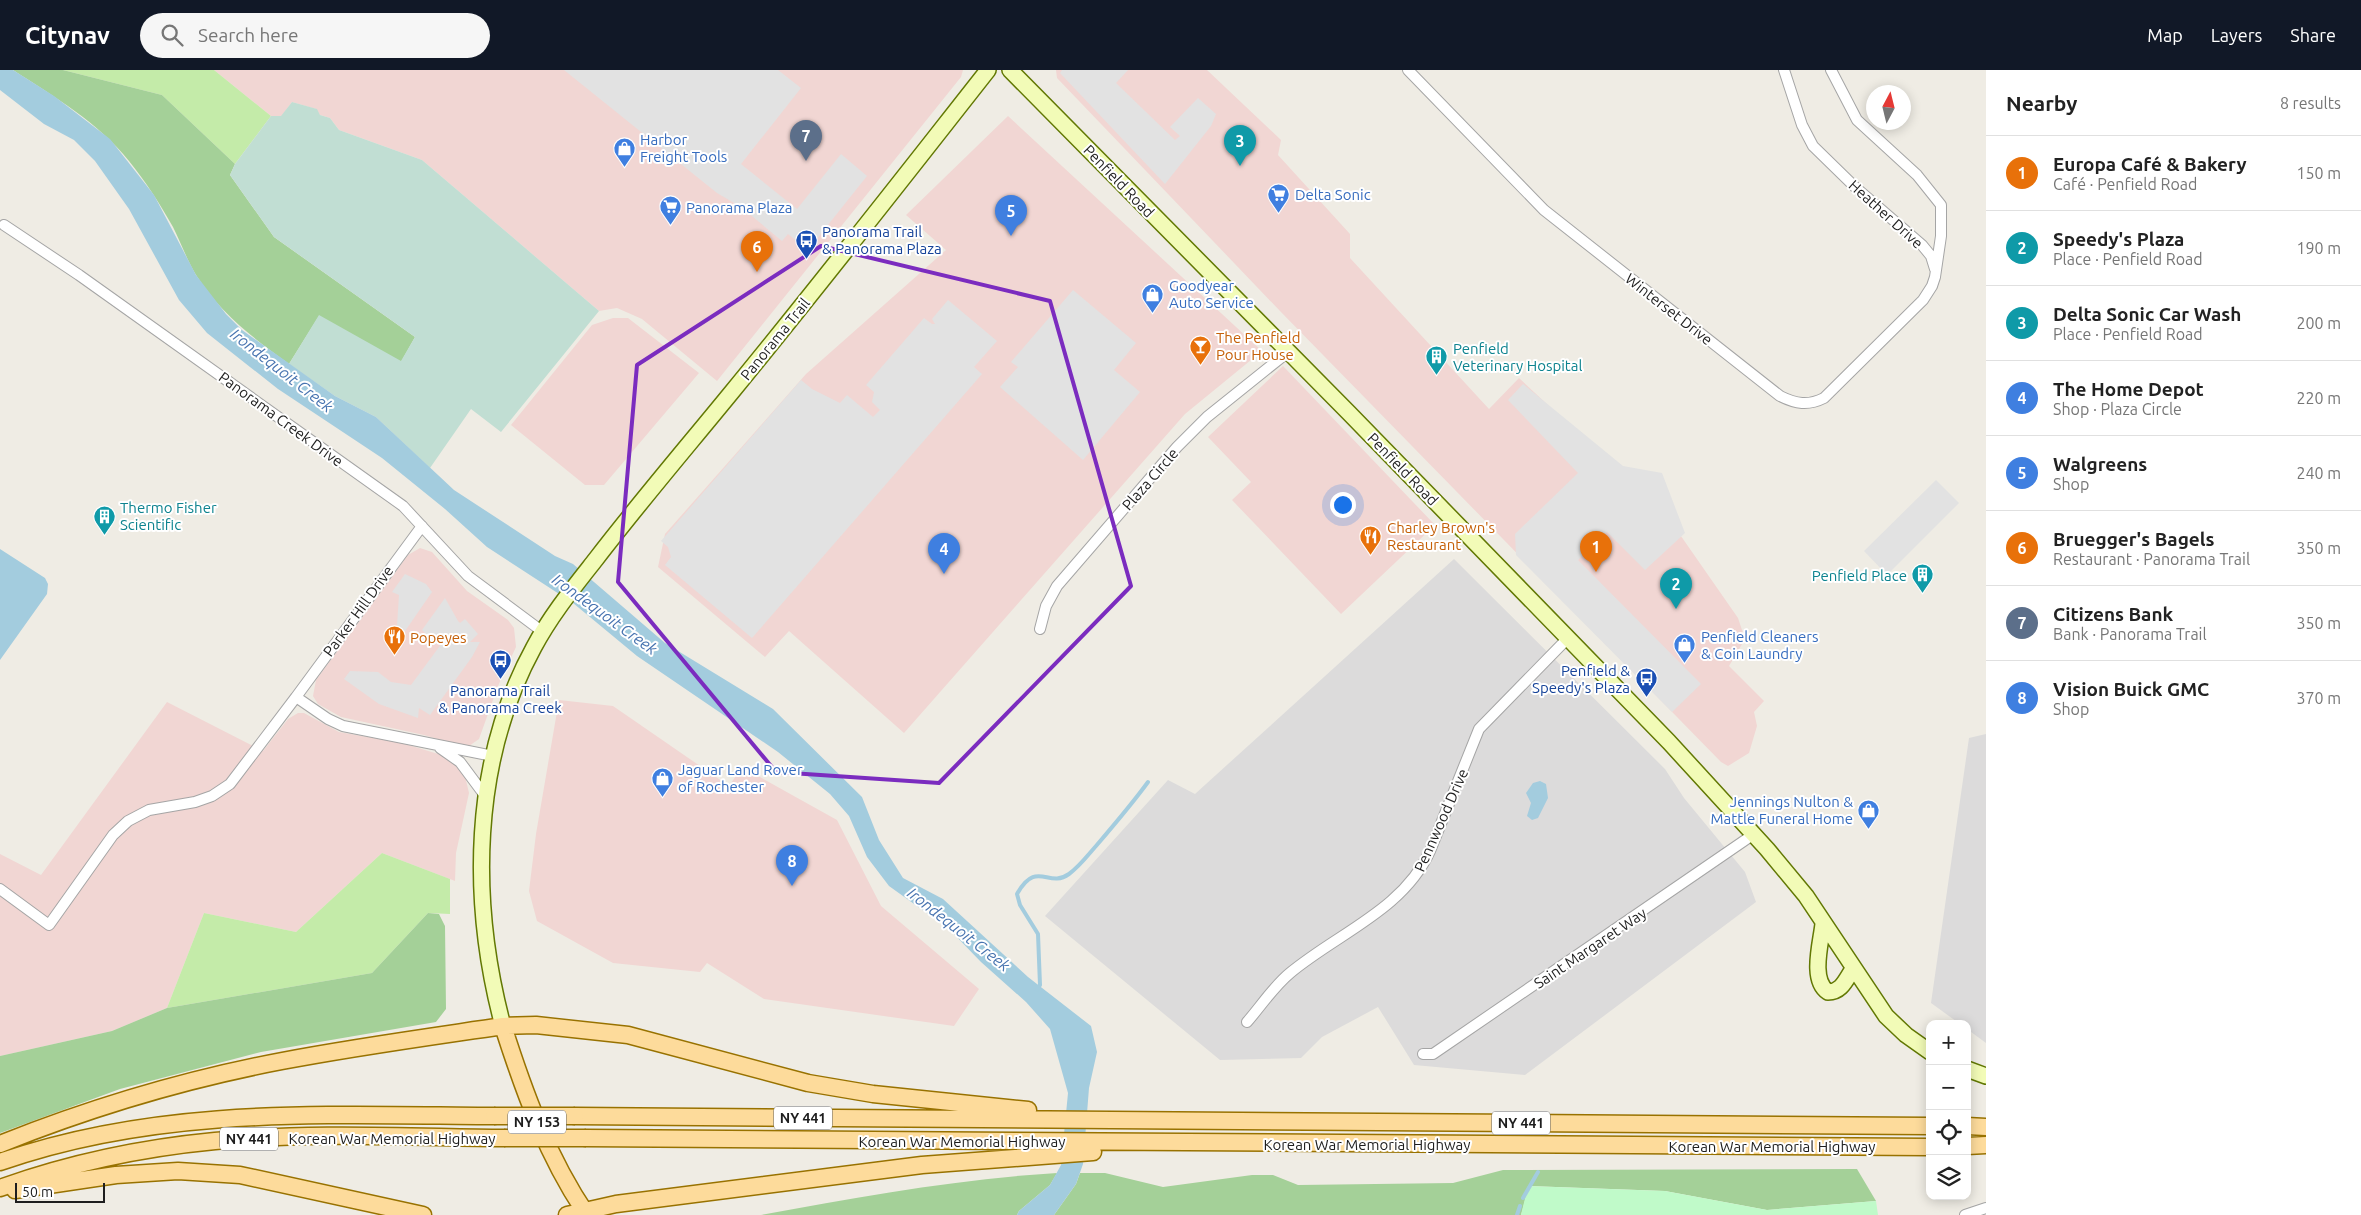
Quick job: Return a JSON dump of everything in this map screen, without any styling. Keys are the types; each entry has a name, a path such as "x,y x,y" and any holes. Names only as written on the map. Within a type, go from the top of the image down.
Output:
{"main road":[{"path":"0,1144 92,1111 177,1085 281,1061 503,1026 555,1027 628,1035 808,1083 873,1094 1032,1115"},
{"name":"NY 153","path":"503,1026 541,1132 558,1167 586,1213"},
{"name":"Korean War Memorial Highway","path":"0,1162 84,1139 137,1128 198,1120 261,1116 1032,1115 1087,1120 1926,1126"},
{"path":"1971,1126 1986,1127"},
{"name":"Korean War Memorial Highway","path":"0,1188 34,1176 99,1159 150,1149 215,1141 345,1137 586,1138 1032,1148 1224,1144 1926,1147"},
{"path":"1971,1146 1986,1145"},
{"path":"567,1215 586,1213 616,1204 922,1165 1032,1148"},
{"path":"0,1192 116,1175 178,1171 240,1175 424,1215"},
{"path":"638,1215 654,1199"}],"street":[{"name":"Panorama Trail","path":"503,1026 489,961 481,888 486,797 493,756 511,697 526,662 560,606 591,565 813,293 988,70"},
{"name":"Penfield Road","path":"1010,70 1669,742 1754,834 1806,896 1886,1016 1906,1035 1926,1049"},
{"name":"Winterset Drive","path":"1408,70 1544,210 1780,396 1791,402 1814,403 1824,398 1923,300 1932,286 1935,277"},
{"name":"Heather Drive","path":"1784,70 1802,125 1812,146 1922,246 1931,256 1935,277"},
{"name":"Heather Drive","path":"1831,70 1857,120 1917,175 1941,205 1941,236 1935,277"},
{"name":"Panorama Creek Drive","path":"4,225 79,275 402,506 468,576 543,632"},
{"name":"Plaza Circle","path":"1040,629 1046,606 1057,586 1177,447 1207,418 1288,352"},
{"name":"Parker Hill Drive","path":"0,889 49,925 118,830 128,821 149,810 195,802 212,796 230,784 422,526"},
{"name":"Pennwood Drive","path":"1247,1022 1288,975 1378,912 1408,887 1422,869 1479,729 1568,638"},
{"path":"296,697 328,719 343,726 493,756"},
{"path":"435,745 460,762 486,797"},
{"name":"Saint Margaret Way","path":"1423,1054 1432,1054 1754,834"},
{"path":"1823,924 1818,971 1819,983 1828,992 1839,990 1853,969"},
{"path":"1971,1070 1986,1076"},
{"path":"1966,1215 1986,1208"}],"highlighted area":[{"path":"821,246 1050,301 1131,586 939,783 776,772 618,582 637,365"}],"shaded area":[{"name":"Panorama Plaza","path":"214,70 963,70 961,77 717,381 642,319 617,308 599,311 422,160 339,130 330,118 320,115 316,109 292,102 281,117 271,116"},
{"path":"564,70 778,70 801,88 741,164 797,209 841,154 867,176 808,250 788,234 782,241 741,207 717,193"},
{"path":"1056,70 1207,70 1281,140 1278,155 1350,234 1350,258 1489,409 1519,378 1667,516 1738,618 1745,639 1729,666 1764,701 1754,712 1757,726 1749,753 1728,766 1721,762 1280,311 1057,78"},
{"path":"1062,70 1128,70 1116,83 1175,140 1180,136 1170,127 1198,98 1216,114 1211,126 1165,184 1060,73"},
{"path":"1008,116 1262,351 1185,414 904,733 789,631 765,657 658,567 665,534 806,374 946,250 906,215"},
{"path":"1073,290 1136,343 1114,370 1140,392 1083,460 1000,387 1018,367 1011,362"},
{"path":"948,300 997,341 974,367 982,374 752,638 665,565 671,557 668,547 661,541 801,380 812,389 840,403 847,395 873,417 880,410 872,402 874,392 866,385 924,318 935,324 932,319"},
{"path":"613,318 628,318 699,373 604,485 585,485 511,425 592,325"},
{"path":"1283,366 1435,525 1341,614 1232,500 1251,482 1208,437"},
{"path":"1523,384 1623,466 1662,473 1685,533 1645,570 1607,532 1578,560 1701,684 1672,712 1516,555 1515,534 1578,473 1508,400"},
{"path":"1936,480 1959,503 1887,575 1864,551"},
{"path":"420,548 432,552 467,591 508,620 514,628 516,647 498,686 479,739 469,746 461,746 424,735 341,717 318,704 313,696 316,680 408,555"},
{"path":"1454,559 1665,769 1684,798 1745,872 1756,902 1525,1075 1414,1065 1378,1007 1322,1037 1301,1058 1220,1060 1045,916 1168,780 1195,794"},
{"path":"405,574 426,584 432,592 403,634 397,626 399,595 392,592"},
{"path":"445,598 458,621 460,623 465,619 478,634 470,642 480,642 472,657 430,715 419,708 418,718 379,704 344,679 350,671 378,672 391,682 411,685 442,643 449,645 452,643 452,640 445,633 436,644 422,630"},
{"path":"559,700 613,706 729,786 742,767 837,820 881,906 979,989 954,1026 764,999 707,963 700,972 613,963 537,921 529,891 536,834"},
{"path":"167,702 263,751 288,719 298,713 304,713 339,732 402,743 448,757 464,772 469,793 456,853 455,881 382,853 296,932 204,913 167,1008 112,1031 0,1056 0,854 41,875"},
{"path":"1986,734 1986,1043 1971,1032 1971,1020 1954,1020 1931,1003 1969,738"}],"green space":[{"path":"13,70 63,70 162,95 235,164 230,175 274,237 415,337 401,362 319,316 289,364 238,324 205,289 158,202 117,147 90,122"},
{"path":"63,70 214,70 271,116 235,164 162,95"},
{"path":"292,102 317,109 320,115 330,118 339,130 422,160 599,311 501,432 471,409 430,468 376,417 335,396 289,364 319,315 401,361 415,337 274,237 230,175 235,164 271,116 281,116"},
{"path":"382,853 450,879 450,914 428,913 372,973 167,1008 204,913 296,932"},
{"path":"428,913 439,914 445,926 446,1009 436,1022 261,1052 120,1089 0,1133 0,1056 112,1031 167,1008 372,973"},
{"path":"1857,1169 1876,1201 1767,1210 1665,1191 1529,1186 1521,1215 1054,1215 1076,1184 1080,1173 1105,1173 1163,1187 1252,1175 1273,1175 1298,1185 1453,1183 1503,1170"},
{"path":"1057,1173 1050,1185 1019,1211 1017,1215 761,1215 945,1184"},
{"path":"1528,1186 1665,1191 1767,1210 1876,1201 1878,1215 1521,1215"}],"water":[{"name":"Irondequoit Creek","path":"0,70 13,70 54,96 110,139 154,195 196,275 226,314 242,330 335,396 376,417 454,490 555,556 573,564 665,643 773,709 862,797 879,840 903,878 943,899 1028,977 1091,1026 1097,1052 1089,1088 1083,1164 1076,1184 1054,1215 1017,1215 1019,1211 1050,1185 1061,1165 1068,1093 1050,1029 1026,1002 981,962 949,929 889,886 867,857 849,816 830,794 778,752 637,656 573,603 487,547 445,509 382,458 278,389 207,333 179,300 129,209 95,161 74,140 44,124 0,90"},
{"path":"0,549 45,578 48,584 47,594 0,660"},
{"path":"1540,781 1546,784 1548,798 1538,818 1532,820 1527,816 1531,803 1526,793 1533,783"}],"waterway":[{"path":"1037,990 1040,985 1038,934 1020,905 1017,894 1031,878 1037,876 1055,879 1062,878 1073,871 1148,782"},
{"path":"1523,1198 1538,1172"},
{"path":"1517,1215 1520,1206"}],"place":[{"name":"Citizens Bank","path":"806,161"},
{"name":"Delta Sonic Car Wash","path":"1240,166"},
{"name":"Harbor Freight Tools","path":"624,167"},
{"name":"Delta Sonic","path":"1279,213"},
{"name":"Panorama Plaza","path":"670,226"},
{"name":"Walgreens","path":"1011,236"},
{"name":"Panorama Trail & Panorama Plaza","path":"806,259"},
{"name":"Bruegger's Bagels","path":"757,272"},
{"name":"Goodyear Auto Service","path":"1153,313"},
{"name":"The Penfield Pour House","path":"1200,365"},
{"name":"Penfield Veterinary Hospital","path":"1437,376"},
{"name":"Thermo Fisher Scientific","path":"104,535"},
{"name":"Charley Brown's Restaurant","path":"1371,555"},
{"name":"Europa Café & Bakery","path":"1596,572"},
{"name":"The Home Depot","path":"944,574"},
{"name":"Penfield Place","path":"1923,594"},
{"name":"Speedy's Plaza","path":"1676,609"},
{"name":"Popeyes","path":"394,656"},
{"name":"Penfield Cleaners & Coin Laundry","path":"1685,664"},
{"name":"Panorama Trail & Panorama Creek","path":"500,680"},
{"name":"Penfield & Speedy's Plaza","path":"1646,698"},
{"name":"Jaguar Land Rover of Rochester","path":"662,797"},
{"name":"Jennings Nulton & Mattle Funeral Home","path":"1869,829"},
{"name":"Vision Buick GMC","path":"792,886"}]}
